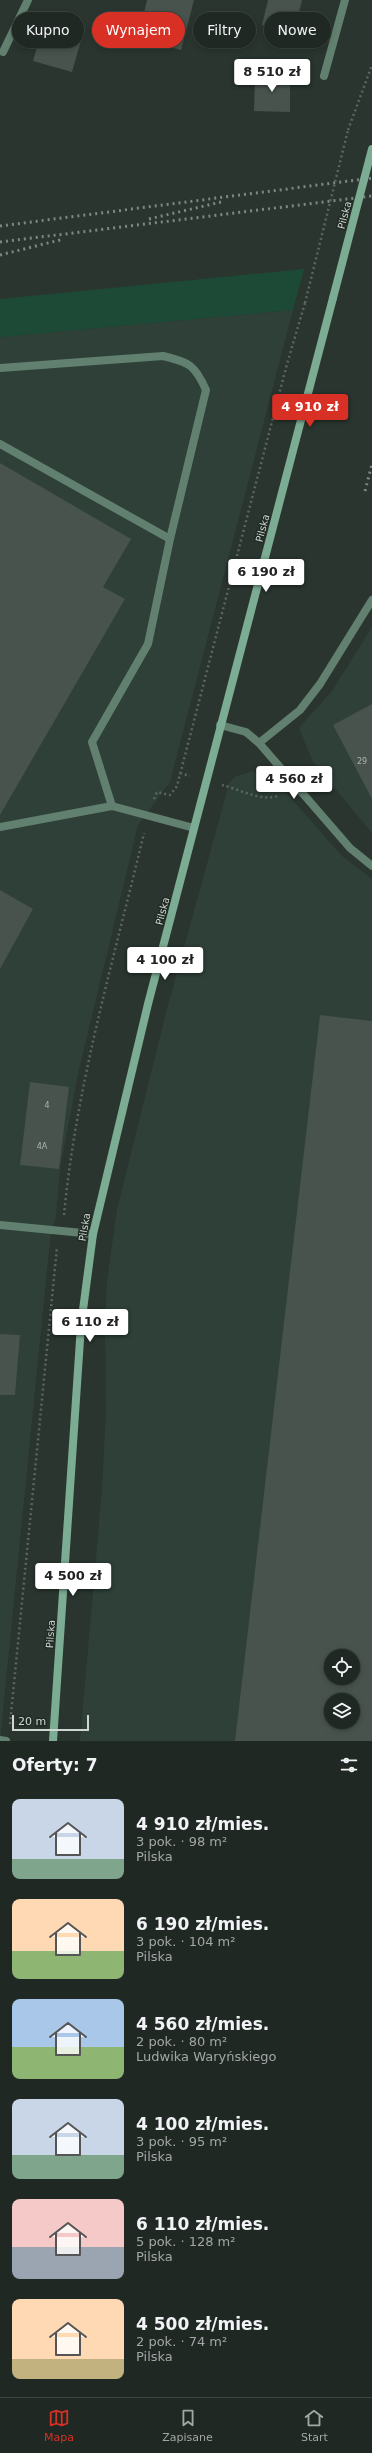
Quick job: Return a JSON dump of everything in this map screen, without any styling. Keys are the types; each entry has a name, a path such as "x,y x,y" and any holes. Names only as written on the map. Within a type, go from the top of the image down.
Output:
{"street":[{"path":"2,52 28,0"},
{"path":"324,76 345,0"},
{"name":"Pilska","path":"53,1741 81,1325 93,1234 138,1042 372,149"},
{"path":"0,368 163,356 184,361 198,371 206,390 170,540 148,644 92,742 112,806"},
{"path":"0,444 170,540"},
{"path":"259,743 300,710 320,684 372,600"},
{"path":"220,725 246,732 259,743 350,848 372,866"},
{"path":"0,827 112,806 194,828"},
{"path":"0,1225 93,1234"},
{"path":"0,1740 6,1741"}],"path":[{"path":"305,303 348,130 372,65"},
{"path":"180,773 252,794 273,798 295,785"}],"shaded area":[{"path":"293,310 170,782 138,825 78,1074 60,1169 56,1215 50,1240 0,1741 0,337"},
{"path":"372,627 372,833 313,762 299,728 332,691"},
{"path":"252,771 262,772 276,781 342,856 372,879 372,1741 80,1741 102,1489 106,1409 105,1325 107,1281 117,1210 167,1009 229,784 234,777"}],"green space":[{"path":"304,269 293,310 0,337 0,299"}],"building":[{"path":"147,0 194,0 185,35 185,12 144,12"},
{"path":"268,0 302,0 299,12 265,12"},
{"path":"37,48 79,48 72,72 33,61"},
{"path":"255,75 290,75 290,112 254,111"},
{"path":"0,463 131,539 103,587 125,599 0,815"},
{"path":"372,704 372,799 333,725"},
{"path":"0,890 33,909 0,969"},
{"path":"320,1015 372,1021 372,1741 235,1741"},
{"path":"30,1082 69,1087 59,1169 20,1165"},
{"path":"0,1334 20,1335 15,1395 0,1395"}],"railway":[{"path":"0,226 372,178"},
{"path":"0,242 372,196"},
{"path":"149,219 221,202"},
{"path":"0,255 64,239"},
{"path":"365,491 372,464"}]}
